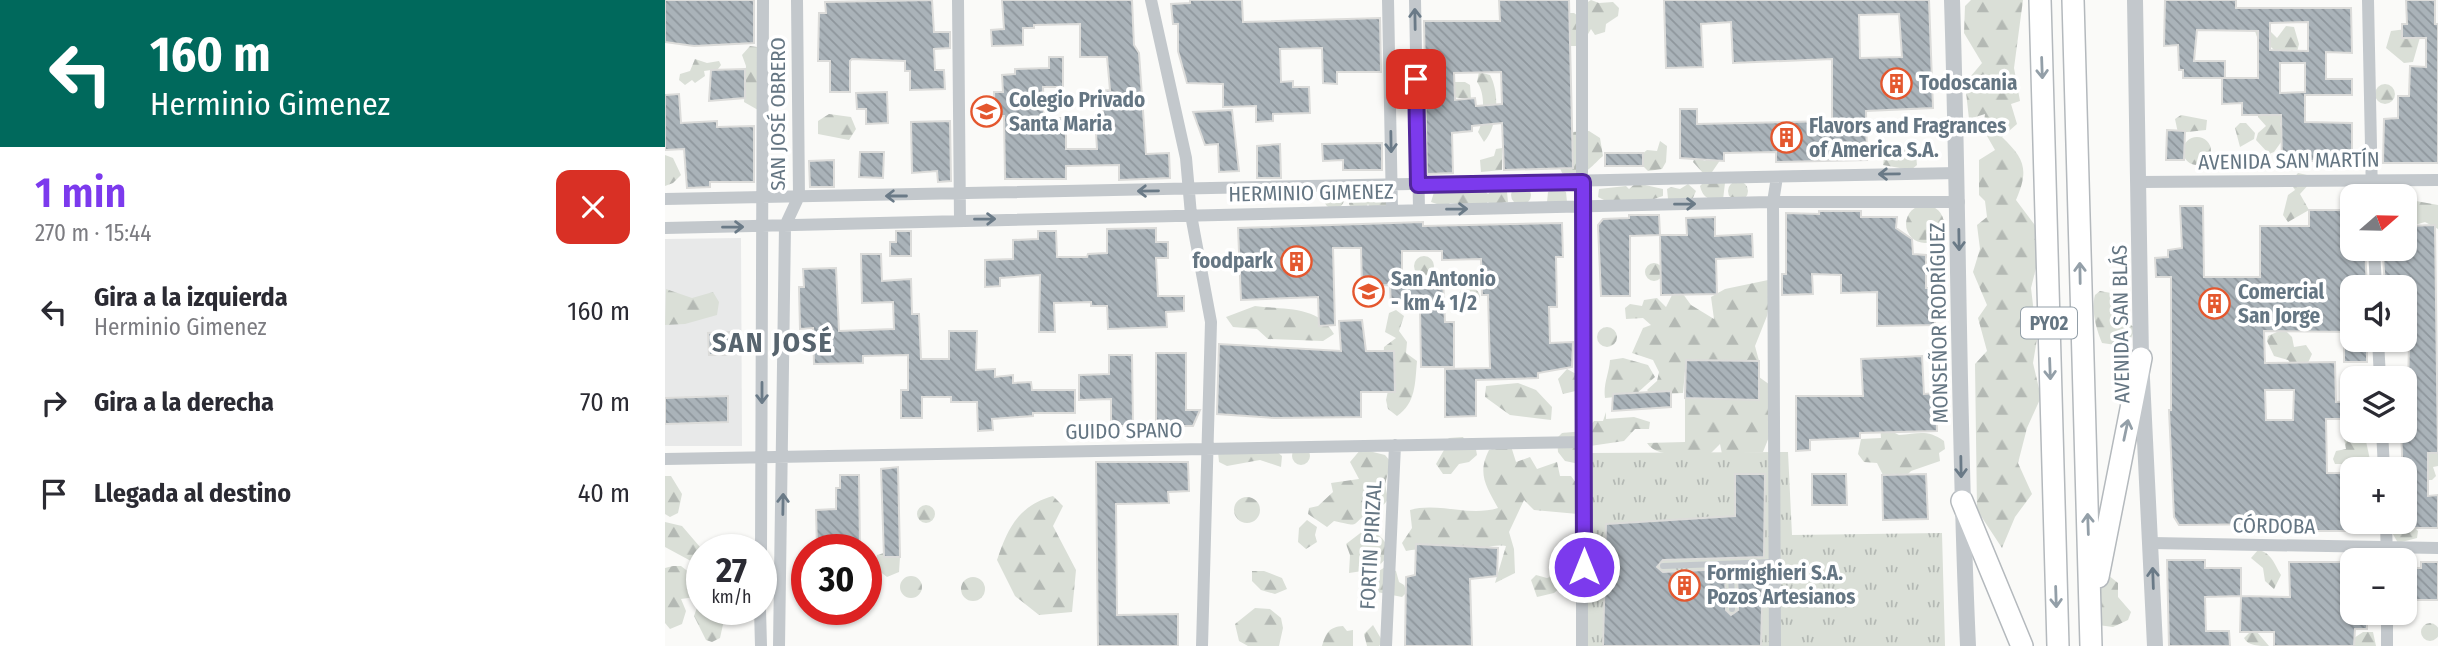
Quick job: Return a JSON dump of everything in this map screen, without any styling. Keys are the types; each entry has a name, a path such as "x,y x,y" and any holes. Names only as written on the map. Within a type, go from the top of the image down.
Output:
{"highway":[{"name":"PY02","path":"2040,0 2058,646"},
{"name":"PY02","path":"2073,0 2091,646"},
{"path":"2091,617 2141,358"},
{"path":"1962,500 2022,646"}],"street":[{"name":"SAN JOSÉ OBRERO","path":"761,534 762,0"},
{"name":"SAN JOSÉ OBRERO","path":"779,646 784,458 785,226 799,196 797,0"},
{"path":"958,0 960,220"},
{"path":"1151,0 1191,190 1191,215 1211,322 1202,646"},
{"path":"1388,0 1392,210"},
{"path":"1415,0 1419,209"},
{"path":"1582,0 1582,646"},
{"name":"MONSEÑOR RODRÍGUEZ","path":"1952,0 1959,202 1962,500 1968,646"},
{"name":"AVENIDA SAN BLÁS","path":"2135,0 2141,358 2155,646"},
{"path":"2368,0 2371,184"},
{"name":"HERMINIO GIMENEZ","path":"665,199 1958,173"},
{"path":"1775,646 1773,202 1777,177"},
{"name":"AVENIDA SAN MARTÍN","path":"2140,182 2438,180"},
{"name":"HERMINIO GIMENEZ","path":"665,228 1419,209 1773,202 1959,202"},
{"name":"GUIDO SPANO","path":"665,459 1584,442"},
{"name":"FORTIN PIRIZAL","path":"1385,646 1395,445"},
{"name":"CÓRDOBA","path":"2152,543 2340,552"},
{"name":"CÓRDOBA","path":"2417,550 2438,548"},
{"path":"760,625 761,646"},
{"path":"2387,625 2387,646"}],"lane":[{"path":"1663,566 1774,562"},
{"path":"1731,564 1732,609"}],"shaded area":[{"path":"741,238 742,446 665,446 665,239"}],"green space":[{"path":"1591,0 1599,3 1613,2 1619,8 1618,16 1606,24 1605,32 1595,35 1591,29 1581,46 1570,46 1569,13 1581,18 1583,5"},
{"path":"1971,0 2023,0 2014,68 2020,101 2011,104 2017,124 2002,137 2016,152 2023,166 2023,181 2016,200 2040,232 2038,260 2031,288 2037,339 2033,363 2041,397 2027,428 2018,463 2032,494 2015,517 2002,548 1977,510 1975,364 1987,351 1978,318 1987,305 1973,272 1980,249 1977,225 1987,217 1985,201 1979,195 1979,160 1995,150 1983,129 1985,114 1969,119 1965,83 1982,63 1964,33 1965,6"},
{"path":"2286,26 2294,27 2299,44 2297,52 2278,54 2270,46 2260,46 2255,31 2269,30 2277,38"},
{"path":"2406,29 2421,34 2413,62 2404,63 2386,48 2391,31"},
{"path":"750,46 772,49 783,83 774,98 758,110 744,102 746,66 742,55"},
{"path":"695,59 707,63 719,61 721,65 718,69 704,71 705,76 695,83 692,80 685,85 679,80 680,74 690,71"},
{"path":"1479,72 1490,75 1496,100 1495,119 1484,142 1478,132 1483,107 1482,93 1477,82"},
{"path":"1453,82 1470,85 1471,99 1449,97"},
{"path":"2381,84 2389,84 2395,94 2389,104 2381,104 2375,98 2375,90"},
{"path":"2275,106 2283,117 2280,124 2284,138 2274,152 2269,154 2256,140 2258,133 2266,126 2258,117 2259,112"},
{"path":"829,114 851,117 856,129 849,140 818,134 818,121"},
{"path":"2181,115 2207,120 2206,130 2178,133 2175,119"},
{"path":"2240,123 2246,123 2255,133 2254,139 2240,147 2235,128"},
{"path":"1589,131 1600,138 1603,156 1581,174 1575,176 1562,173 1560,168 1573,168 1572,132"},
{"path":"2197,137 2207,141 2211,151 2207,161 2197,165 2187,161 2183,151 2187,141"},
{"path":"1660,141 1667,146 1666,162 1662,169 1648,171 1643,166 1641,155 1647,150 1657,151"},
{"path":"1502,148 1502,170 1481,172 1480,160 1494,156 1496,149"},
{"path":"1909,148 1916,155 1917,165 1911,170 1883,165 1885,151"},
{"path":"665,155 673,158 681,175 665,186"},
{"path":"1723,156 1710,175 1703,173 1693,162 1695,157 1705,161 1710,157"},
{"path":"2298,173 2307,175 2310,183 2300,194 2309,210 2288,222 2283,215 2288,195 2295,190 2290,182"},
{"path":"1738,181 1745,184 1748,191 1745,198 1738,201 1731,198 1728,191 1731,184"},
{"path":"1704,182 1725,183 1723,200 1705,196 1700,186"},
{"path":"1636,183 1663,189 1663,196 1648,201 1604,200 1598,197 1599,189 1626,186 1629,189"},
{"path":"1688,184 1696,191 1692,200 1668,199 1667,189 1680,189"},
{"path":"1521,185 1528,188 1531,195 1528,202 1521,205 1514,202 1511,195 1514,188"},
{"path":"1475,187 1481,187 1488,194 1495,188 1507,192 1508,202 1490,205 1488,202 1483,207 1450,203 1446,207 1431,202 1435,189 1445,188 1451,193 1459,188 1468,192"},
{"path":"1557,187 1566,192 1567,202 1547,202 1548,192"},
{"path":"1334,189 1341,192 1344,199 1341,206 1334,209 1327,206 1324,199 1327,192"},
{"path":"1375,190 1387,194 1386,207 1370,207 1368,204 1366,207 1350,206 1352,191 1365,191 1368,196"},
{"path":"2417,201 2438,205 2438,229 2425,222 2417,224"},
{"path":"1925,205 1938,211 1944,224 1938,237 1925,243 1912,237 1906,224 1912,211"},
{"path":"1420,256 1428,256 1434,266 1428,276 1420,276 1414,270 1414,262"},
{"path":"1654,263 1660,266 1663,272 1660,278 1654,281 1648,278 1645,272 1648,266"},
{"path":"1773,279 1767,316 1755,346 1759,361 1686,360 1683,393 1651,394 1647,390 1657,381 1659,372 1653,360 1632,353 1643,328 1651,325 1643,318 1626,319 1625,308 1630,304 1642,306 1644,300 1657,298 1666,307 1672,295 1683,294 1691,305 1714,319 1711,297 1725,289"},
{"path":"1469,287 1479,294 1480,298 1473,308 1469,309 1459,302 1458,298 1465,288"},
{"path":"666,289 692,298 713,292 719,302 717,315 685,324 665,325"},
{"path":"2100,291 2111,293 2122,301 2122,315 2135,329 2131,338 2116,345 2102,343 2098,332 2094,307 2095,295"},
{"path":"1255,306 1310,313 1327,325 1334,334 1323,341 1268,339 1257,329 1233,327 1226,317"},
{"path":"1396,310 1404,316 1399,331 1407,342 1406,353 1417,361 1411,399 1397,416 1388,409 1386,400 1392,372 1383,362 1384,347 1396,338 1385,332 1389,313"},
{"path":"1603,327 1611,327 1617,337 1611,347 1603,347 1597,341 1597,333"},
{"path":"2286,331 2292,337 2294,347 2306,345 2312,354 2307,365 2293,366 2288,360 2274,356 2267,341 2268,336"},
{"path":"1623,358 1648,365 1655,377 1635,395 1605,398 1610,360"},
{"path":"1567,369 1578,375 1584,389 1563,394 1558,379"},
{"path":"1759,377 1773,387 1774,420 1768,424 1771,432 1763,452 1722,454 1720,444 1711,453 1667,454 1659,452 1647,443 1685,442 1685,398 1758,400"},
{"path":"1518,383 1536,390 1552,407 1551,420 1510,415 1485,397 1486,386"},
{"path":"1606,412 1606,419 1634,417 1650,422 1649,429 1635,429 1624,441 1590,446 1587,430 1594,421 1603,421"},
{"path":"1880,423 1891,426 1893,432 1899,435 1917,433 1938,437 1944,441 1945,449 1939,453 1940,461 1911,471 1904,478 1883,475 1877,463 1864,462 1858,454 1861,439 1881,438"},
{"path":"1584,431 1584,465 1565,461 1558,452 1557,438 1562,433"},
{"path":"1463,437 1467,444 1475,444 1477,455 1469,462 1459,464 1451,474 1443,474 1436,464 1444,450 1443,444 1449,438"},
{"path":"1510,443 1516,462 1530,457 1537,469 1557,462 1560,476 1571,476 1579,487 1578,514 1534,510 1524,500 1509,532 1514,549 1515,573 1495,583 1506,546 1473,550 1406,551 1402,543 1412,528 1410,510 1431,508 1476,511 1498,508 1483,473 1485,458 1489,450"},
{"path":"2345,443 2366,443 2369,457 2340,457 2340,464 2335,464 2333,459 2336,451 2346,449"},
{"path":"1271,447 1282,456 1281,467 1260,460 1227,466 1219,462 1218,452"},
{"path":"1297,447 1305,447 1310,456 1308,463 1297,465 1292,460 1292,452"},
{"path":"2431,447 2438,447 2438,466 2433,467 2436,476 2432,480 2426,480 2429,467 2423,455"},
{"path":"1361,449 1385,455 1391,462 1385,484 1388,499 1355,524 1334,521 1327,527 1308,514 1309,508 1318,506 1333,492 1331,483 1359,479 1350,462"},
{"path":"1788,452 1792,535 1942,533 1945,646 1579,646 1588,453"},
{"path":"665,476 671,476 682,494 678,513 670,517 665,514"},
{"path":"1053,496 1063,506 1053,526 1076,570 1072,612 1039,615 1015,596 997,560 1010,528 1023,512 1041,500"},
{"path":"1247,497 1256,501 1260,510 1256,519 1247,523 1238,519 1234,510 1238,501"},
{"path":"926,505 932,508 935,514 932,520 926,523 920,520 917,514 920,508"},
{"path":"1307,520 1317,527 1317,542 1306,549 1298,542 1299,528"},
{"path":"665,522 682,526 689,534 686,534 686,558 665,547"},
{"path":"1363,531 1381,537 1389,555 1376,569 1349,573 1350,555 1346,544"},
{"path":"2418,531 2417,538 2398,543 2393,534 2417,534"},
{"path":"2258,550 2269,556 2281,575 2274,589 2265,581 2263,568 2251,558"},
{"path":"1561,553 1584,557 1584,567 1570,572 1572,584 1567,592 1562,591"},
{"path":"882,554 884,557 900,557 899,572 887,577 882,573"},
{"path":"681,566 686,570 686,598 681,599 686,611 682,624 670,629 665,623 665,568"},
{"path":"1385,567 1396,571 1399,582 1404,585 1407,592 1402,597 1377,592 1373,583 1376,573"},
{"path":"1252,571 1264,571 1282,578 1287,589 1275,594 1261,590 1252,581"},
{"path":"1536,575 1547,578 1556,575 1560,580 1560,588 1554,593 1537,597 1531,580"},
{"path":"2108,575 2118,583 2118,597 2131,612 2128,620 2113,627 2098,625 2091,577"},
{"path":"911,576 919,579 922,587 919,595 911,598 903,595 900,587 903,579"},
{"path":"973,577 981,581 985,589 981,597 973,601 965,597 961,589 965,581"},
{"path":"1255,608 1270,609 1281,618 1283,628 1279,646 1248,646 1239,641 1235,624"},
{"path":"2430,623 2436,626 2439,632 2436,638 2430,641 2424,638 2421,632 2424,626"},
{"path":"698,625 723,625 720,638 712,642 706,640"},
{"path":"1373,625 1383,642 1379,646 1367,646 1364,634"},
{"path":"1343,626 1347,631 1353,630 1353,646 1322,646 1329,632"},
{"path":"2251,631 2257,632 2269,646 2248,643 2244,638"},
{"path":"2363,632 2373,632 2376,646 2342,646"}],"building":[{"path":"665,0 754,0 754,43 694,46 665,42"},
{"path":"932,0 934,32 950,32 950,48 934,49 935,70 944,70 945,89 910,90 910,71 905,71 905,61 852,59 850,92 830,92 830,61 818,61 819,13 826,13 825,2"},
{"path":"1002,0 1132,0 1134,45 1139,53 1146,154 1169,153 1170,178 1119,180 1119,165 1066,166 1066,179 1005,179 1004,116 995,116 994,92 1003,92 1002,75 1015,74 1015,69 1049,68 1049,57 1063,57 1063,87 1043,87 1044,118 1066,118 1066,149 1097,149 1095,116 1103,115 1101,91 1110,90 1107,57 1080,57 1080,24 1034,25 1034,28 1023,28 1023,45 992,46 991,30 1004,29"},
{"path":"1190,0 1242,0 1243,22 1380,18 1381,72 1337,72 1337,84 1323,83 1322,48 1280,49 1281,82 1293,81 1293,87 1309,87 1310,113 1273,114 1273,121 1256,122 1256,106 1223,107 1223,84 1187,83 1178,51 1178,24 1173,24 1171,4 1190,3"},
{"path":"1499,0 1569,0 1573,168 1504,170 1502,123 1472,126 1472,131 1452,133 1453,173 1427,174 1424,21 1500,21","holes":["1501,72 1502,104 1476,106 1475,98 1455,100 1454,73"]},
{"path":"1664,0 1929,0 1933,108 1866,111 1867,160 1776,162 1776,152 1724,153 1724,161 1680,158 1680,109 1697,109 1697,124 1832,121 1832,59 1733,63 1731,22 1701,24 1703,67 1666,68","holes":["1899,14 1902,57 1860,58 1859,15"]},
{"path":"2165,0 2236,0 2236,8 2351,8 2352,53 2326,52 2326,79 2352,79 2352,95 2305,95 2305,122 2352,123 2352,153 2343,153 2343,160 2282,162 2281,115 2242,115 2242,103 2222,104 2222,78 2183,78 2183,70 2179,70 2178,45 2164,46","holes":["2308,22 2308,51 2270,50 2270,23","2197,30 2258,31 2258,78 2225,78 2225,61 2194,61","2280,63 2305,63 2305,92 2280,93"]},
{"path":"2406,0 2435,0 2435,24 2438,24 2438,163 2383,163 2384,119 2398,118 2398,96 2409,96 2410,66 2426,67 2426,38 2402,38 2402,24 2407,24"},
{"path":"745,69 745,98 709,101 711,70"},
{"path":"887,92 888,123 866,124 866,109 857,109 856,93"},
{"path":"679,94 681,123 717,121 717,127 754,126 754,182 710,182 710,187 687,188 684,149 665,150 665,95"},
{"path":"1232,110 1239,171 1219,172 1218,144 1205,145 1193,112"},
{"path":"950,121 951,181 938,182 937,171 912,173 911,122"},
{"path":"2167,130 2185,131 2184,160 2166,160"},
{"path":"1382,143 1382,170 1343,170 1343,160 1323,161 1322,144"},
{"path":"1280,144 1281,178 1257,178 1257,146"},
{"path":"860,152 884,152 883,178 859,177"},
{"path":"1605,153 1643,153 1643,166 1605,166"},
{"path":"834,160 834,187 810,187 809,161"},
{"path":"2180,206 2203,206 2204,277 2260,277 2260,226 2309,226 2309,210 2340,210 2340,261 2366,261 2366,275 2340,275 2340,332 2264,331 2265,363 2335,362 2336,402 2340,402 2340,419 2326,419 2327,473 2340,473 2340,531 2313,531 2277,524 2179,525 2174,517 2169,410 2171,277 2156,277 2155,258 2168,257 2168,250 2182,248","holes":["2265,390 2294,390 2293,420 2266,420"]},
{"path":"1819,211 1861,211 1861,217 1897,217 1896,228 1912,239 1913,254 1926,255 1926,288 1934,288 1935,325 1877,326 1877,292 1841,293 1841,275 1812,274 1813,294 1782,295 1782,274 1786,274 1786,213 1819,214"},
{"path":"1629,215 1659,215 1660,235 1630,236 1630,296 1601,296 1598,225 1603,219 1629,218"},
{"path":"1715,217 1715,236 1752,234 1753,257 1716,259 1717,294 1661,295 1660,235 1687,235 1686,218"},
{"path":"1423,222 1423,226 1562,223 1563,257 1556,257 1557,307 1549,307 1550,343 1573,342 1572,367 1538,373 1538,378 1476,380 1476,416 1445,417 1445,369 1490,368 1488,295 1482,295 1481,259 1442,260 1442,251 1402,251 1402,279 1443,278 1445,322 1454,322 1454,367 1421,367 1420,306 1391,305 1390,285 1362,286 1361,248 1333,248 1335,325 1319,326 1318,297 1241,300 1238,228"},
{"path":"2435,225 2438,453 2428,453 2428,496 2438,495 2438,528 2417,528 2417,457 2402,457 2402,443 2417,443 2417,366 2408,366 2409,352 2417,352 2417,275 2384,275 2383,261 2417,261 2417,226"},
{"path":"1156,228 1156,242 1168,242 1168,258 1156,258 1158,296 1184,296 1184,311 1166,312 1167,327 1108,329 1107,306 1091,306 1091,302 1054,303 1055,332 1039,332 1040,275 1000,278 1000,286 985,287 985,260 1013,259 1013,240 1038,239 1038,231 1056,231 1057,257 1087,257 1088,254 1107,253 1107,229"},
{"path":"896,231 911,231 911,256 890,256 890,242 896,242"},
{"path":"861,254 881,254 882,281 911,279 912,314 919,314 921,359 949,359 949,331 977,331 976,370 995,369 995,377 1013,375 1013,383 1031,382 1032,390 1075,390 1075,413 1033,413 1033,416 992,419 993,430 978,431 977,402 951,402 951,397 922,397 922,418 901,418 901,390 908,390 908,355 863,356 863,363 814,364 813,328 800,329 799,287 804,287 803,269 836,268 839,331 894,329 893,302 862,303"},
{"path":"1362,320 1366,351 1394,351 1395,392 1361,392 1361,417 1274,418 1217,414 1219,344 1341,351 1339,321"},
{"path":"729,332 729,355 709,355 708,333"},
{"path":"2344,352 2367,352 2367,362 2344,362"},
{"path":"1156,353 1186,353 1186,410 1200,410 1193,426 1156,426"},
{"path":"1109,355 1132,355 1133,426 1111,426 1111,399 1079,400 1079,375 1109,374"},
{"path":"1922,356 1924,394 1936,393 1937,431 1860,433 1860,438 1810,440 1810,450 1796,451 1796,396 1863,396 1861,359"},
{"path":"1686,360 1759,361 1759,400 1685,398"},
{"path":"1671,391 1671,407 1612,411 1613,394"},
{"path":"728,396 728,422 665,424 665,398"},
{"path":"1096,462 1188,462 1189,491 1168,492 1169,503 1116,504 1117,615 1178,614 1178,646 1098,646"},
{"path":"898,467 900,557 884,557 881,469"},
{"name":"Formighieri S.A. Pozos Artesianos","path":"1735,474 1765,474 1764,557 1663,560 1657,567 1663,572 1725,569 1726,610 1731,615 1738,610 1737,569 1763,568 1761,646 1603,646 1606,524 1735,516"},
{"path":"1812,474 1846,474 1847,505 1812,505"},
{"path":"1926,474 1928,519 1883,520 1882,475"},
{"path":"840,475 859,475 860,534 817,534 816,510 836,509 836,488 840,488"},
{"path":"1416,544 1498,548 1497,576 1470,579 1472,646 1405,646 1406,577 1415,575"},
{"path":"2167,560 2205,560 2205,568 2241,568 2241,596 2205,597 2206,631 2229,631 2230,646 2169,646"},
{"path":"2289,562 2340,562 2340,625 2367,625 2367,629 2355,629 2354,646 2274,646 2274,632 2240,632 2241,596 2290,597"},
{"path":"2421,562 2438,562 2438,600 2417,600 2417,568 2421,568"}],"place":[{"name":"Todoscania","path":"1896,83"},
{"name":"Colegio Privado Santa Maria","path":"986,112"},
{"name":"Flavors and Fragrances of America S.A.","path":"1786,138"},
{"name":"foodpark","path":"1296,261"},
{"name":"San Antonio - km 4 1/2","path":"1368,291"},
{"name":"Comercial San Jorge","path":"2215,304"},
{"name":"Formighieri S.A. Pozos Artesianos","path":"1684,585"}],"district":[{"name":"SAN JOSÉ","path":"773,342"}],"route":[{"path":"1416,79 1418,185 1583,182 1584,567"}]}
